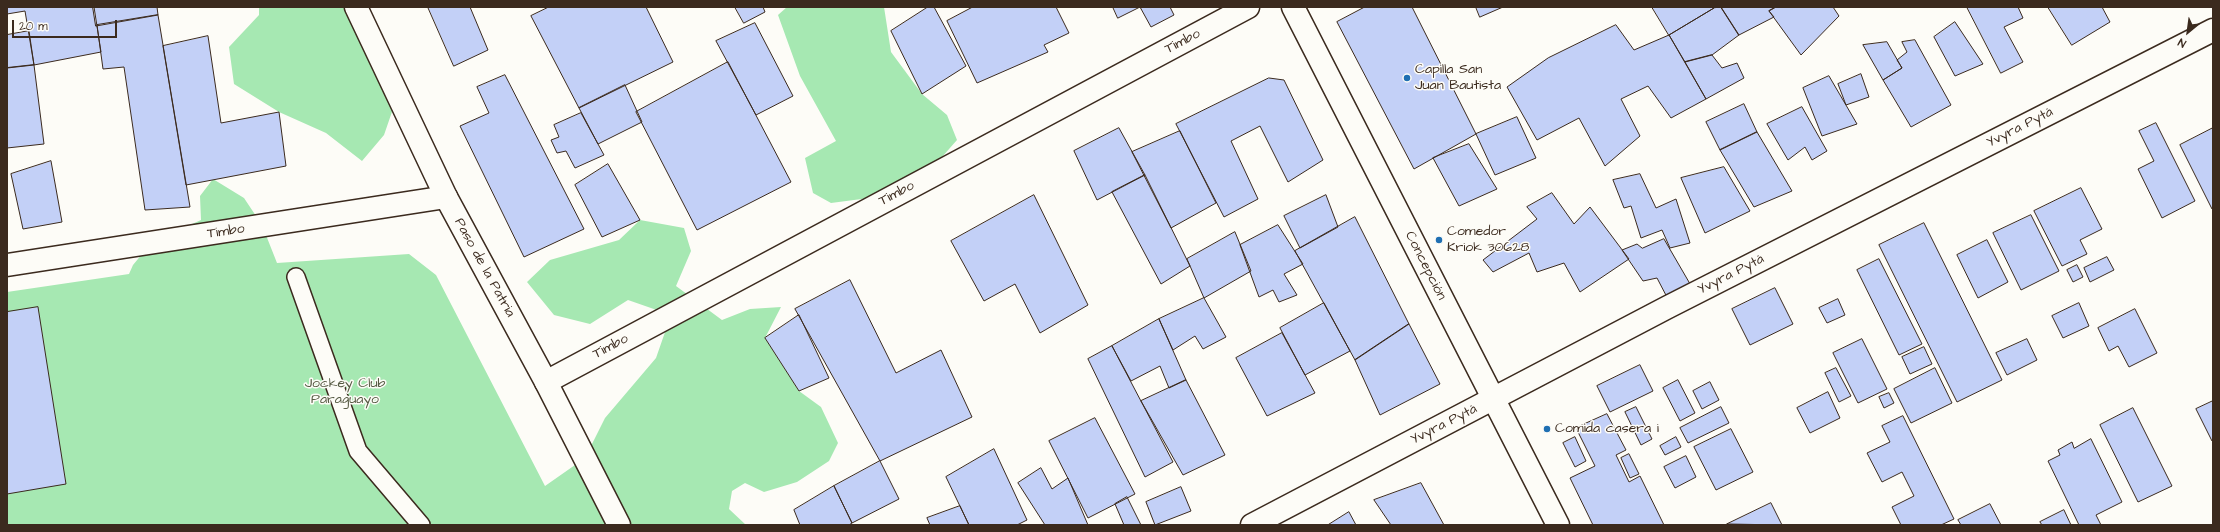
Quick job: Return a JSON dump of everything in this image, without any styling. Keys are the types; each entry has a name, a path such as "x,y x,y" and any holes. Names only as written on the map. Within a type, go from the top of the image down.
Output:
{"street":[{"name":"Paso de la Patria","path":"356,7 446,197 546,382 619,525"},
{"name":"Timbo","path":"546,382 1248,7"},
{"name":"Concepción","path":"1292,7 1558,525"},
{"name":"Yvyra Pytá","path":"1252,525 1675,304 2213,30"},
{"name":"Timbo","path":"7,265 446,197"}],"lane":[{"path":"296,278 358,451 422,525"}],"green space":[{"path":"259,7 347,7 394,106 384,135 362,161 326,133 279,112 234,84 229,47 259,15"},
{"path":"787,7 884,7 891,52 922,94 947,115 957,140 919,183 877,197 831,203 813,193 805,158 836,141 800,76 778,15"},
{"name":"Jockey Club Paraguayo","path":"213,179 244,198 262,225 277,263 409,254 436,275 545,486 585,458 605,418 656,358 671,315 628,300 590,324 554,315 527,282 550,260 619,240 640,220 684,228 691,251 676,286 722,320 750,309 781,307 765,338 799,391 821,407 838,443 829,461 797,482 764,492 745,483 732,491 729,509 746,525 7,525 7,292 129,274 133,265 152,242 201,220 200,196"}],"building":[{"path":"7,7 94,7 101,52 34,65 25,11 7,14"},
{"path":"93,7 157,7 158,15 96,26"},
{"path":"428,7 470,7 488,50 454,66"},
{"path":"549,7 646,7 673,62 579,108 531,16"},
{"path":"735,7 763,7 765,12 744,23"},
{"path":"928,7 934,7 966,66 922,94 891,31"},
{"path":"973,7 1056,7 1069,33 1044,45 1048,52 977,83 947,21"},
{"path":"1113,7 1140,7 1118,18"},
{"path":"1140,7 1170,7 1174,15 1151,27"},
{"name":"Capilla San Juan Bautista","path":"1365,7 1412,7 1476,134 1414,169 1337,22"},
{"path":"1476,7 1503,7 1480,17"},
{"path":"1652,7 1714,7 1714,8 1669,35"},
{"path":"1721,7 1739,35 1712,55 1685,62 1669,35 1714,8"},
{"path":"1721,7 1776,7 1769,11 1774,17 1739,35"},
{"path":"1776,7 1833,7 1839,16 1801,55 1769,11"},
{"path":"1967,7 2018,7 2023,18 2004,27 2023,62 2001,73"},
{"path":"2048,7 2102,7 2110,22 2072,45"},
{"path":"158,15 190,207 145,210 124,67 103,69 97,25"},
{"path":"1955,22 1983,64 1955,76 1934,37"},
{"path":"755,23 793,96 756,115 716,41"},
{"path":"1616,25 1634,50 1669,35 1706,99 1671,118 1648,86 1621,99 1640,136 1605,166 1579,118 1537,140 1507,87 1548,58"},
{"path":"29,31 34,65 7,68 7,35"},
{"path":"208,36 221,123 279,112 286,166 186,185 163,46"},
{"path":"1915,40 1951,105 1911,127 1883,80 1902,68 1897,60 1907,52 1902,42"},
{"path":"1887,42 1902,68 1883,80 1863,45"},
{"path":"1712,55 1722,68 1737,63 1744,78 1706,99 1685,62"},
{"path":"728,62 791,182 697,230 636,112"},
{"path":"34,65 44,144 7,148 7,68"},
{"path":"1861,74 1869,97 1846,105 1838,84"},
{"path":"505,75 584,229 524,257 460,126 489,113 477,87"},
{"path":"1829,76 1857,124 1822,136 1803,88"},
{"path":"1269,78 1284,80 1323,160 1288,182 1260,126 1231,141 1258,199 1224,217 1176,124"},
{"path":"625,85 642,122 598,144 579,108"},
{"path":"1744,104 1757,132 1720,150 1706,122"},
{"path":"1802,107 1827,151 1812,160 1805,147 1788,160 1767,124"},
{"path":"581,113 604,155 575,168 566,151 557,153 551,140 559,137 554,125"},
{"path":"1517,117 1536,158 1495,175 1476,134"},
{"path":"2156,123 2195,201 2162,218 2138,169 2154,161 2139,131"},
{"path":"1119,128 1145,175 1097,200 1074,151"},
{"path":"2213,128 2213,208 2212,209 2180,145"},
{"path":"1180,131 1216,203 1171,228 1132,152"},
{"path":"1757,132 1792,191 1754,207 1720,150"},
{"path":"1469,144 1497,189 1459,206 1433,158"},
{"path":"51,161 62,222 23,229 11,174"},
{"path":"608,164 640,220 602,237 575,185"},
{"path":"1724,167 1750,211 1705,233 1681,178"},
{"path":"1640,174 1656,208 1676,199 1690,243 1670,248 1662,230 1641,238 1631,206 1624,208 1613,180"},
{"path":"1145,175 1190,266 1161,284 1112,192"},
{"path":"2081,188 2102,229 2080,240 2087,254 2062,266 2034,211"},
{"path":"1552,193 1574,224 1590,207 1629,259 1580,292 1564,263 1537,272 1529,253 1493,272 1483,260 1537,219 1527,207"},
{"path":"1034,195 1088,305 1040,333 1015,284 984,301 951,241"},
{"path":"1326,195 1338,227 1300,248 1284,216"},
{"path":"2031,215 2059,271 2021,290 1993,233"},
{"path":"1355,217 1409,324 1355,360 1295,251"},
{"path":"1924,223 2002,380 1957,402 1879,245"},
{"path":"1278,225 1303,264 1284,274 1297,295 1279,302 1273,290 1259,297 1240,245"},
{"path":"1235,232 1251,271 1204,298 1187,259"},
{"path":"1664,239 1693,289 1669,301 1657,278 1643,281 1622,250 1637,244 1642,248"},
{"path":"1987,240 2008,282 1978,298 1957,255"},
{"path":"2107,257 2114,270 2090,282 2084,268"},
{"path":"1879,259 1922,344 1899,355 1857,270"},
{"path":"2077,265 2083,277 2073,282 2067,270"},
{"path":"850,280 896,373 941,350 972,417 880,461 795,309"},
{"path":"1775,288 1793,324 1750,345 1732,309"},
{"path":"1204,298 1226,337 1203,349 1195,336 1173,350 1159,319"},
{"path":"1838,299 1845,315 1827,323 1819,308"},
{"path":"1324,303 1350,351 1305,375 1280,328"},
{"path":"2079,303 2089,326 2063,338 2052,316"},
{"path":"38,307 66,484 7,494 7,312"},
{"path":"2135,309 2157,353 2129,367 2118,346 2109,351 2098,328"},
{"path":"799,315 829,378 799,391 765,338"},
{"path":"1159,319 1186,380 1169,388 1160,366 1131,381 1112,346"},
{"path":"1409,324 1440,384 1380,415 1355,360"},
{"path":"1282,333 1315,393 1267,416 1236,358"},
{"path":"1862,339 1887,389 1858,403 1833,353"},
{"path":"2027,339 2037,360 2007,375 1996,353"},
{"path":"1112,346 1173,462 1145,477 1088,359"},
{"path":"1924,347 1932,364 1910,374 1902,357"},
{"path":"1640,365 1653,391 1610,412 1597,386"},
{"path":"1836,368 1851,396 1839,402 1825,373"},
{"path":"1935,368 1952,403 1911,423 1894,389"},
{"path":"1186,380 1225,455 1183,475 1141,401"},
{"path":"1678,380 1695,413 1680,421 1663,388"},
{"path":"1710,382 1719,400 1702,409 1693,391"},
{"path":"1828,392 1840,418 1810,433 1797,408"},
{"path":"1889,393 1894,403 1884,408 1879,397"},
{"path":"2213,401 2213,440 2212,441 2196,409"},
{"path":"1636,407 1652,439 1641,445 1625,412"},
{"path":"1721,407 1729,423 1688,443 1680,428"},
{"path":"2133,408 2172,486 2138,502 2100,425"},
{"path":"1607,414 1626,450 1616,455 1629,482 1640,476 1664,525 1593,525 1570,478 1595,466 1576,428"},
{"path":"1903,416 1954,519 1941,525 1901,525 1892,507 1914,496 1902,472 1882,482 1867,453 1890,442 1882,426"},
{"path":"1095,418 1135,494 1088,518 1049,441"},
{"path":"1731,429 1753,472 1716,490 1694,447"},
{"path":"1575,437 1586,461 1575,467 1563,443"},
{"path":"1676,437 1681,447 1665,455 1660,446"},
{"path":"2091,439 2122,502 2096,515 2101,525 2079,525 2048,461 2060,455 2058,450 2072,442 2074,448"},
{"path":"994,449 1027,520 1017,525 969,525 946,477"},
{"path":"1629,454 1639,474 1630,478 1621,458"},
{"path":"1686,456 1696,477 1675,488 1664,467"},
{"path":"880,461 899,499 852,523 834,486"},
{"path":"1041,468 1052,489 1068,478 1088,525 1045,525 1018,483"},
{"path":"1421,483 1444,525 1391,525 1374,500"},
{"path":"834,486 852,523 849,525 800,525 794,510"},
{"path":"1181,487 1191,511 1155,525 1146,502"},
{"path":"1127,497 1141,525 1124,525 1115,504"},
{"path":"1771,503 1782,525 1727,524"},
{"path":"1990,504 2001,525 1961,525 1958,520"},
{"path":"960,506 969,525 930,525 927,518"},
{"path":"2064,510 2071,525 2042,525 2040,522"},
{"path":"1349,512 1356,525 1328,525"}],"place":[{"name":"Capilla San Juan Bautista","path":"1407,78"},
{"name":"Comedor Kriok 30628","path":"1439,240"},
{"name":"Comida casera i","path":"1547,429"}]}
